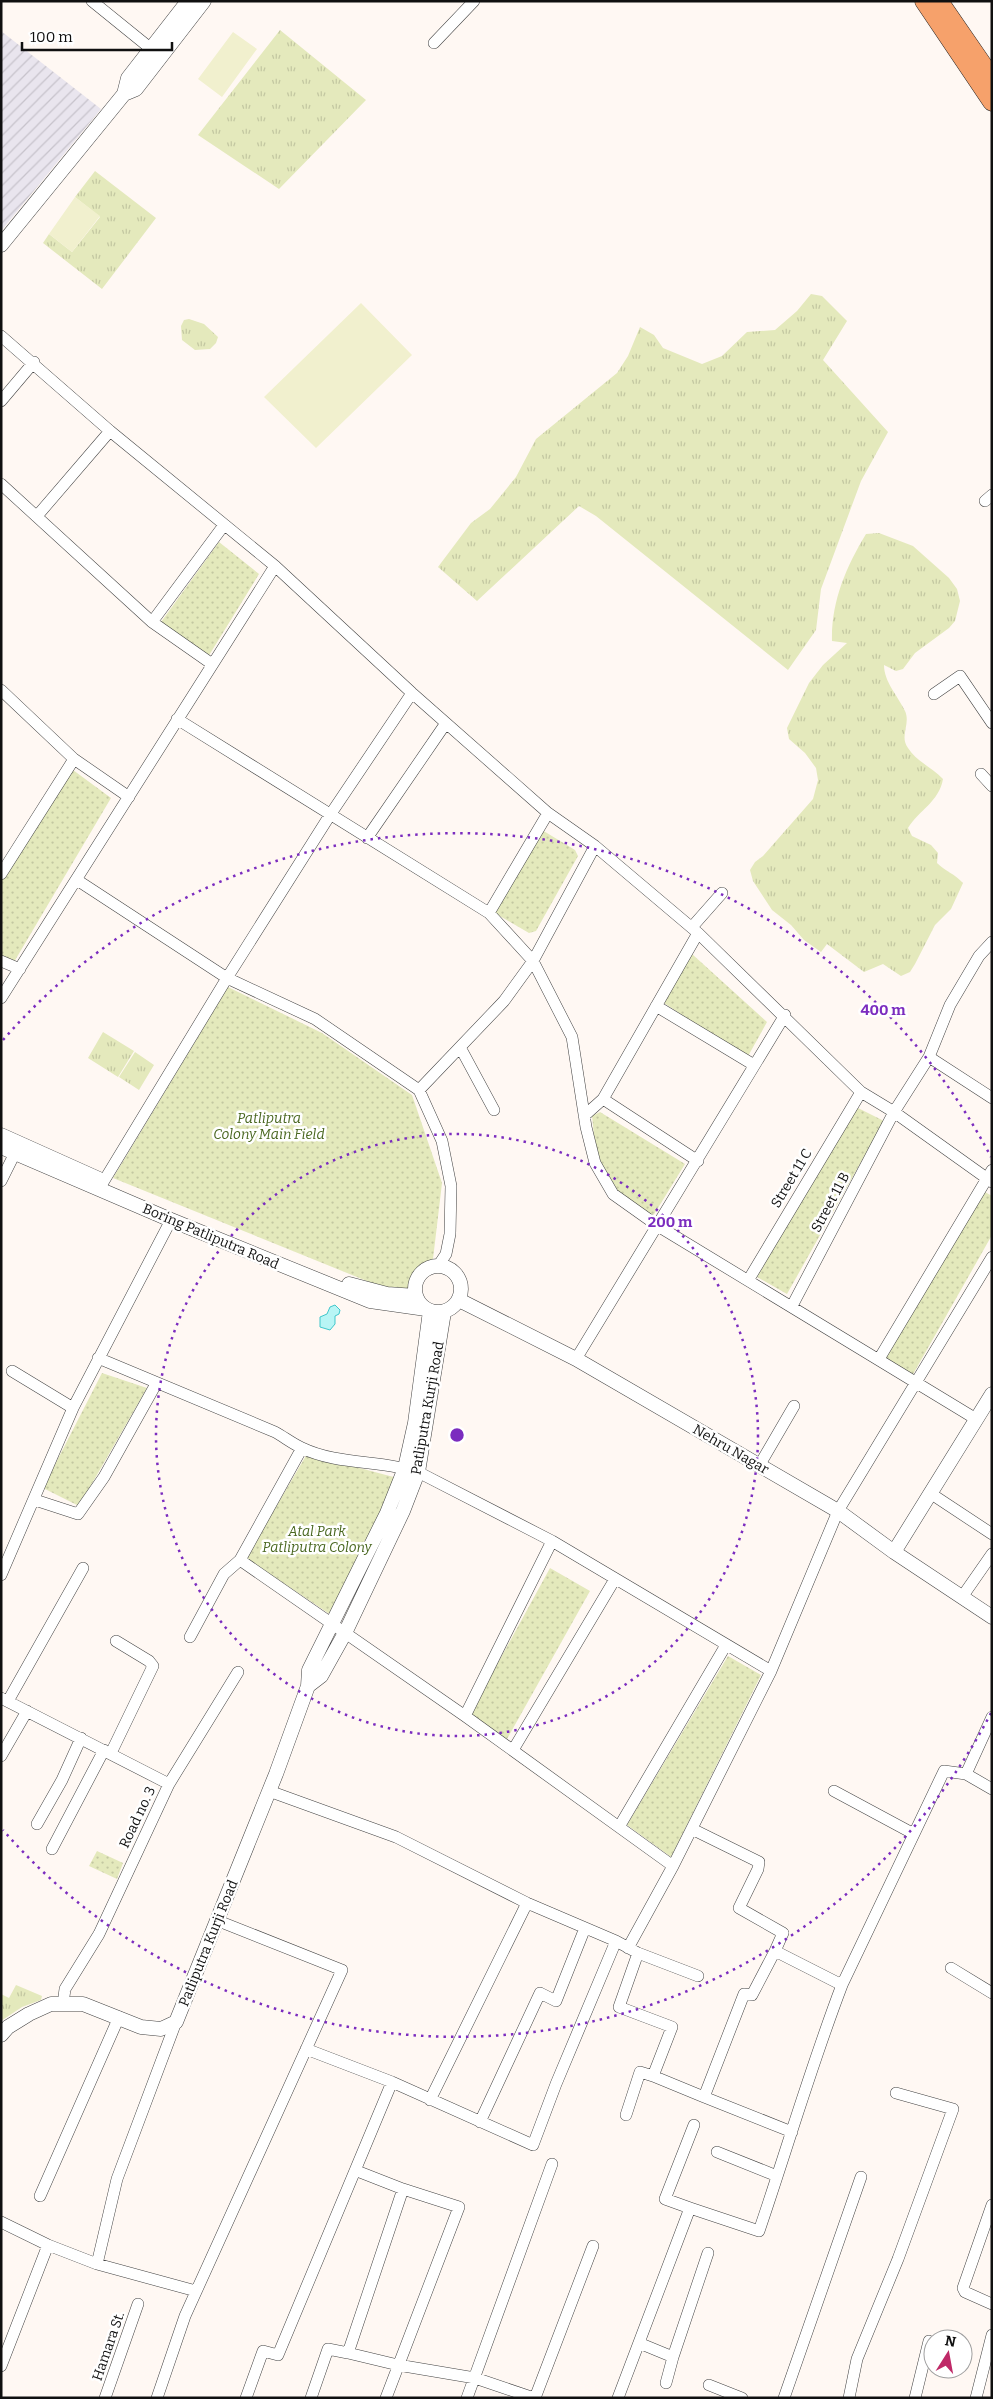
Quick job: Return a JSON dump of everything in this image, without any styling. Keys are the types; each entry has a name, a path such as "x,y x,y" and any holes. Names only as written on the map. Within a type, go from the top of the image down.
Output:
{"main road":[{"path":"924,1 992,102"},
{"path":"939,1 992,78"}],"street":[{"path":"92,1 156,48"},
{"path":"434,43 474,1"},
{"path":"1,245 124,94 128,78 196,2"},
{"path":"1,336 34,362 110,431 275,566 412,694 548,813 595,846 695,930 785,1015 861,1092 990,1177 879,1359"},
{"path":"1,402 34,362"},
{"path":"37,516 110,431"},
{"path":"1,484 152,622 212,664"},
{"path":"152,622 224,526"},
{"path":"1,998 275,566"},
{"path":"934,694 960,676 992,723"},
{"path":"1,690 74,759 128,797"},
{"path":"102,1185 227,978 330,815 412,694"},
{"path":"177,719 489,913 533,962 572,1037 584,1116 595,1163 613,1194 658,1226 976,1418"},
{"path":"367,838 446,723"},
{"path":"1,874 74,759"},
{"path":"982,774 992,786"},
{"path":"489,913 548,813"},
{"path":"419,1090 504,1001 533,962 595,846"},
{"path":"77,880 227,978 315,1018 419,1090 442,1141 451,1186 450,1234 446,1254 438,1266"},
{"path":"584,1116 603,1099 656,1006 695,930 722,893"},
{"name":"Street 11 B","path":"792,1306 894,1112 929,1057 950,1004 980,956 992,942"},
{"path":"1,961 20,970"},
{"path":"656,1006 754,1065"},
{"path":"576,1359 785,1015"},
{"path":"460,1047 494,1110"},
{"path":"929,1057 992,1098"},
{"name":"Street 11 C","path":"749,1280 861,1092"},
{"path":"603,1099 698,1161"},
{"name":"Boring Patliputra Road","path":"1,1135 171,1220 347,1284 387,1294 416,1296"},
{"name":"Boring Patliputra Road","path":"1,1147 102,1185 370,1301 433,1311"},
{"path":"1,1181 15,1153"},
{"path":"3,1569 35,1500 73,1408 171,1220"},
{"path":"653,2076 672,2026 619,2007 633,1950 770,1671 838,1512 992,1257"},
{"path":"438,1266 453,1271 461,1284 459,1300 453,1308 433,1311 416,1296 417,1279 430,1268 438,1266"},
{"name":"Nehru Nagar","path":"459,1300 576,1359 838,1512 894,1552 992,1616"},
{"name":"Patliputra Kurji Road","path":"308,1686 321,1676 345,1633 403,1511 412,1470 433,1311"},
{"path":"98,1358 156,1384 276,1432 302,1448 330,1456 412,1470 552,1541 770,1671"},
{"path":"12,1372 73,1408"},
{"path":"35,1500 78,1514 104,1477 156,1384"},
{"path":"894,1552 992,1394"},
{"path":"759,1466 794,1406"},
{"path":"190,1636 224,1574 240,1560 302,1448"},
{"name":"Patliputra Kurji Road","path":"1,2035 8,2027 29,2014 51,2004 83,2004 141,2027 161,2029 176,2022 269,1791 308,1686 308,1670 387,1513 412,1470"},
{"path":"930,1494 992,1534"},
{"path":"465,1716 552,1541"},
{"path":"962,1597 992,1554"},
{"path":"240,1560 465,1716 673,1866"},
{"path":"5,1699 83,1568"},
{"path":"513,1750 615,1578"},
{"path":"52,1849 153,1666 149,1661 116,1641"},
{"path":"619,1827 726,1645"},
{"path":"169,1784 238,1672"},
{"name":"Road no. 3","path":"5,1699 169,1784 99,1934 65,1989 63,2004"},
{"path":"1,1756 27,1711"},
{"path":"966,1774 992,1717"},
{"path":"37,1824 62,1780 81,1738"},
{"path":"694,2125 665,2199 759,2230 821,2041 842,1985 944,1771 966,1774 992,1789"},
{"path":"269,1791 396,1837 527,1903 633,1950 698,1976"},
{"path":"834,1791 914,1834"},
{"path":"692,1829 758,1860 758,1868 738,1908 783,1932 752,1995 744,1994 704,2097"},
{"path":"430,2100 527,1903"},
{"path":"157,2398 185,2316 342,1970 216,1920"},
{"path":"480,2122 540,1993 556,2001 585,1928"},
{"path":"306,2049 392,2082 532,2145 616,1941"},
{"path":"775,1951 842,1985"},
{"path":"951,1968 992,1992"},
{"path":"40,2196 119,2017"},
{"path":"97,2264 117,2179 176,2022"},
{"path":"626,2115 640,2072 792,2132"},
{"path":"246,2398 263,2351 278,2355 392,2082"},
{"path":"849,2398 860,2351 898,2258 953,2109 896,2093"},
{"path":"717,2152 778,2176"},
{"path":"468,2398 552,2164"},
{"path":"356,2171 403,2189 458,2206 386,2398"},
{"path":"784,2398 861,2177"},
{"path":"348,2352 403,2189"},
{"path":"992,2205 989,2219 963,2288 968,2294 992,2304"},
{"path":"618,2398 690,2208"},
{"path":"1,2222 48,2245 97,2264 196,2291"},
{"path":"1,2366 48,2245"},
{"path":"310,2398 328,2349 348,2352 398,2365 475,2378 535,2398 593,2246"},
{"path":"666,2383 708,2252"},
{"name":"Hamara St.","path":"106,2398 138,2304"},
{"path":"976,2398 992,2335"},
{"path":"639,2343 674,2357"},
{"path":"914,2398 923,2364"},
{"path":"709,2385 742,2398"}],"shaded area":[{"path":"1,31 101,109 1,231"}],"green space":[{"path":"280,30 366,100 279,189 198,135"},
{"path":"233,32 257,49 222,97 198,79"},
{"path":"95,171 156,218 102,289 43,243 49,234 72,252 100,217 75,197"},
{"path":"75,197 100,216 72,252 49,234"},
{"path":"811,294 822,296 847,321 823,360 888,432 861,481 821,589 816,630 788,670 596,516 579,506 477,601 438,567 471,523 490,509 516,477 536,439 617,373 628,356 640,327 654,335 663,348 702,364 722,356 747,332 775,330 797,311"},
{"path":"361,303 412,355 316,448 264,397"},
{"path":"189,319 204,324 218,337 216,343 210,349 195,350 182,340 181,326 184,320"},
{"path":"879,533 913,546 949,578 957,589 960,601 955,621 949,628 915,653 903,669 896,671 884,665 886,677 905,711 907,721 905,739 911,753 943,779 941,787 933,800 908,828 912,836 931,845 938,853 937,863 963,883 951,909 935,925 910,972 901,976 883,964 864,972 827,944 821,952 804,940 791,925 772,910 753,881 750,870 755,862 763,856 813,799 818,780 816,768 805,753 789,739 787,728 809,683 823,665 847,643 832,641 834,612 841,585 852,559 866,534"},
{"path":"219,542 259,574 208,657 161,622"},
{"path":"73,770 111,798 14,962 1,957 1,882"},
{"path":"542,830 575,850 578,856 536,931 529,933 493,912"},
{"path":"692,954 767,1022 747,1058 664,1003"},
{"name":"Patliputra Colony Main Field","path":"228,987 322,1033 412,1095 442,1183 433,1259 420,1275 417,1289 384,1288 113,1178"},
{"path":"103,1032 134,1051 118,1077 88,1058"},
{"path":"135,1052 154,1065 139,1090 119,1077"},
{"path":"856,1107 884,1121 787,1294 757,1277"},
{"path":"600,1112 685,1164 653,1216 621,1194 603,1171 596,1151 592,1116"},
{"path":"985,1192 992,1196 992,1235 912,1376 883,1358"},
{"path":"102,1373 147,1388 79,1506 43,1488"},
{"name":"Atal Park Patliputra Colony","path":"307,1454 401,1479 337,1619 246,1558"},
{"path":"550,1568 590,1591 507,1739 470,1714"},
{"path":"728,1656 761,1675 671,1857 627,1825"},
{"path":"97,1851 123,1863 117,1879 89,1866"},
{"path":"16,1985 42,1996 41,2000 22,2007 1,2021 1,1994 9,1998"}],"water":[{"path":"335,1305 340,1310 339,1314 335,1316 335,1324 330,1330 320,1327 320,1317 327,1314 330,1307"}]}
